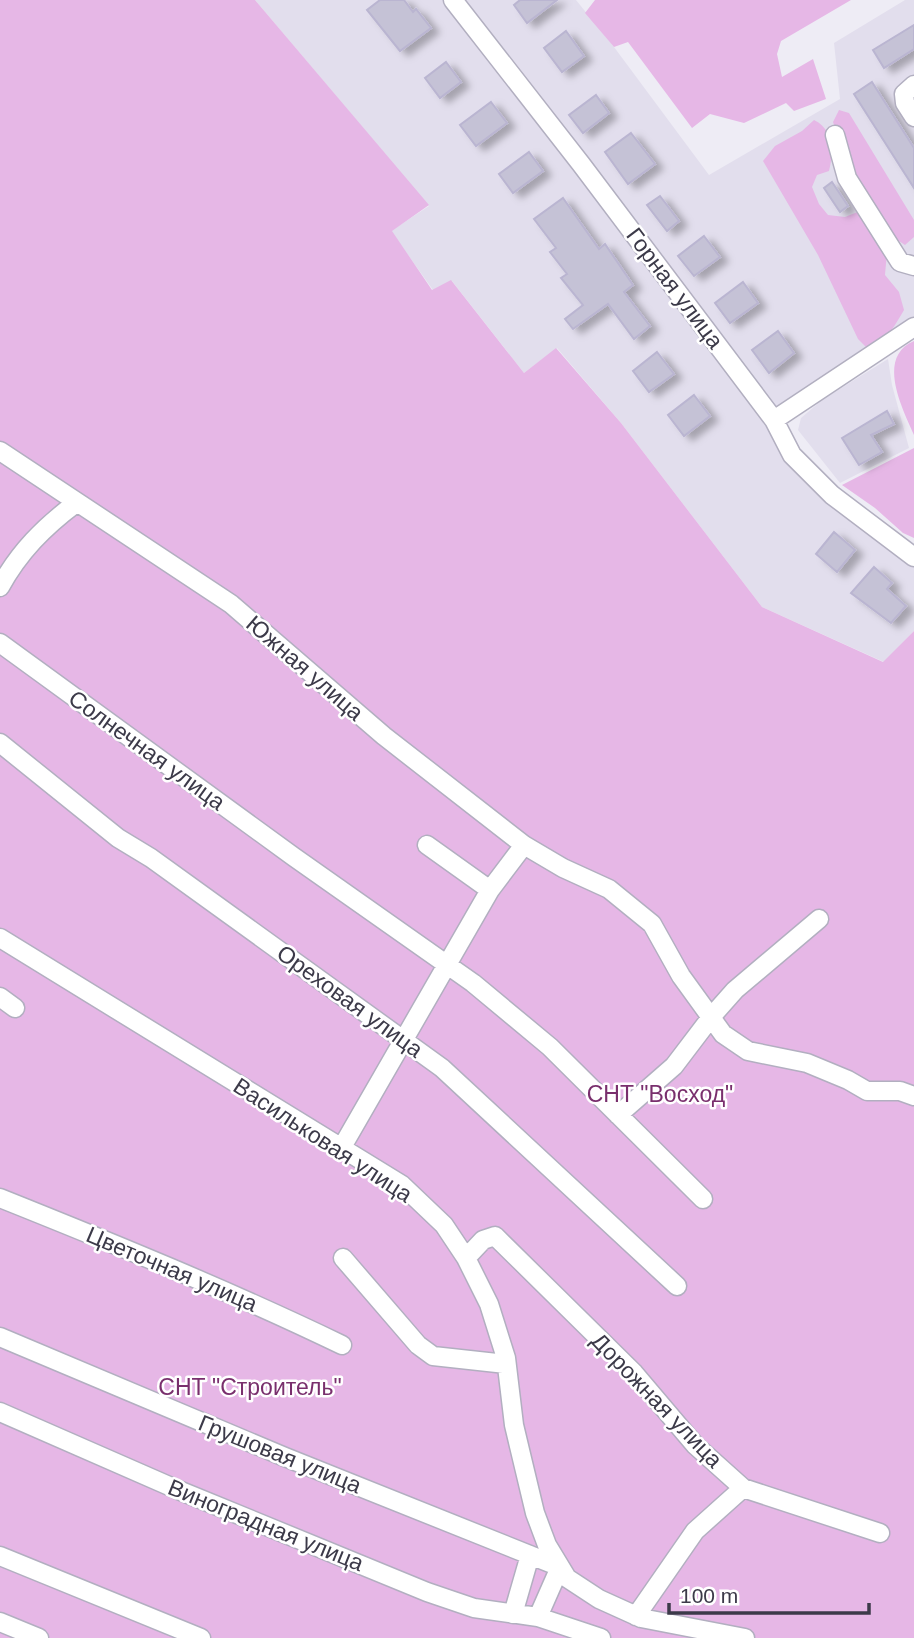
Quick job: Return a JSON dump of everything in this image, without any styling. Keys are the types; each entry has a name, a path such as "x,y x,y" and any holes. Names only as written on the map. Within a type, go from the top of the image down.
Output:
{"street":[{"name":"Горная улица","path":"453,0 775,420 792,455 832,495 914,557"},
{"path":"914,85 904,94 905,103 914,117"},
{"path":"835,135 846,178 900,262 914,266"},
{"path":"775,420 914,327"},
{"name":"Южная улица","path":"0,451 231,604 384,736 524,845 563,868 609,888 652,924 681,976 723,1034 747,1051 807,1063 867,1091 900,1091 914,1096"},
{"path":"0,587 13,562 47,525 76,503"},
{"name":"Солнечная улица","path":"0,643 294,857 447,963 550,1046 703,1199"},
{"name":"Ореховая улица","path":"0,743 118,838 151,858 442,1068 677,1286"},
{"path":"427,845 490,890"},
{"path":"342,1147 490,890 524,845"},
{"path":"618,1115 674,1066 735,990 819,919"},
{"name":"Васильковая улица","path":"0,938 402,1185 443,1225 466,1258 489,1304 506,1364 514,1425 535,1513 547,1545 566,1578 599,1599 636,1616 694,1630 745,1638"},
{"path":"0,997 15,1008"},
{"name":"Цветочная улица","path":"0,1198 209,1283 342,1345"},
{"name":"Дорожная улица","path":"466,1258 483,1240 495,1236 634,1373 695,1445 743,1488 880,1534"},
{"path":"343,1258 418,1345 433,1356 506,1364"},
{"name":"Грушовая улица","path":"0,1338 285,1457 560,1567"},
{"name":"Виноградная улица","path":"0,1412 176,1489 427,1592 474,1608 538,1617"},
{"path":"636,1616 695,1531 743,1488"},
{"path":"513,1614 530,1555"},
{"path":"0,1556 201,1638"},
{"path":"560,1567 538,1617 601,1638"},
{"path":"0,1622 39,1638"}],"shaded area":[{"path":"255,0 576,0 709,175 840,99 834,43 905,0 914,0 914,327 775,420 792,455 914,557 914,631 884,662 762,607 621,423 557,348 524,373 452,281 433,290 391,231 429,206"},
{"path":"888,359 909,448 840,483 798,430 801,418 822,400"}],"green space":[{"path":"0,0 255,0 429,205 392,231 432,290 451,280 524,373 556,348 621,423 762,607 883,662 914,631 914,1638 0,1638"},
{"path":"595,0 851,0 781,41 777,54 782,77 813,59 826,99 794,111 786,103 744,123 710,114 692,128 628,42 614,47 585,13"},
{"path":"839,110 849,113 914,220 914,237 905,245 879,222 860,190 833,122"},
{"path":"814,120 825,129 831,142 829,171 817,175 812,187 819,204 828,215 845,217 860,211 887,252 885,275 899,292 904,310 885,338 868,349 858,339 818,255 763,161 775,146 802,131"},
{"path":"914,341 914,435 899,398 894,371 896,359 903,349"},
{"path":"914,448 914,538 903,533 875,508 842,485"}],"building":[{"path":"380,0 404,0 413,12 416,9 431,28 400,51 367,10"},
{"path":"520,0 557,0 527,23 514,5"},
{"path":"914,25 914,49 884,68 873,50"},
{"path":"566,31 584,56 562,72 544,48"},
{"path":"446,62 461,82 440,98 425,78"},
{"path":"872,82 914,148 914,188 854,94"},
{"path":"596,95 609,113 583,133 569,115"},
{"path":"491,102 507,123 476,146 460,125"},
{"path":"631,133 655,164 628,184 605,152"},
{"path":"529,152 543,171 513,193 499,174"},
{"path":"832,182 848,206 840,212 824,188"},
{"path":"660,196 679,221 667,231 647,205"},
{"path":"563,198 599,249 605,244 633,285 624,292 650,326 634,339 608,304 573,329 565,319 583,305 561,278 567,274 550,252 556,248 534,219"},
{"path":"704,236 720,257 694,276 678,256"},
{"path":"743,282 758,303 730,323 715,303"},
{"path":"778,331 794,353 769,373 752,350"},
{"path":"657,352 674,374 649,392 633,371"},
{"path":"694,395 710,416 684,436 668,415"},
{"path":"887,411 894,424 871,435 882,452 859,465 842,438"},
{"path":"834,532 855,550 837,572 816,554"},
{"path":"874,567 892,583 887,589 906,606 891,623 851,593"}],"park label":[{"name":"СНТ \"Восход\"","path":"660,1094"},
{"name":"СНТ \"Строитель\"","path":"250,1387"}]}
